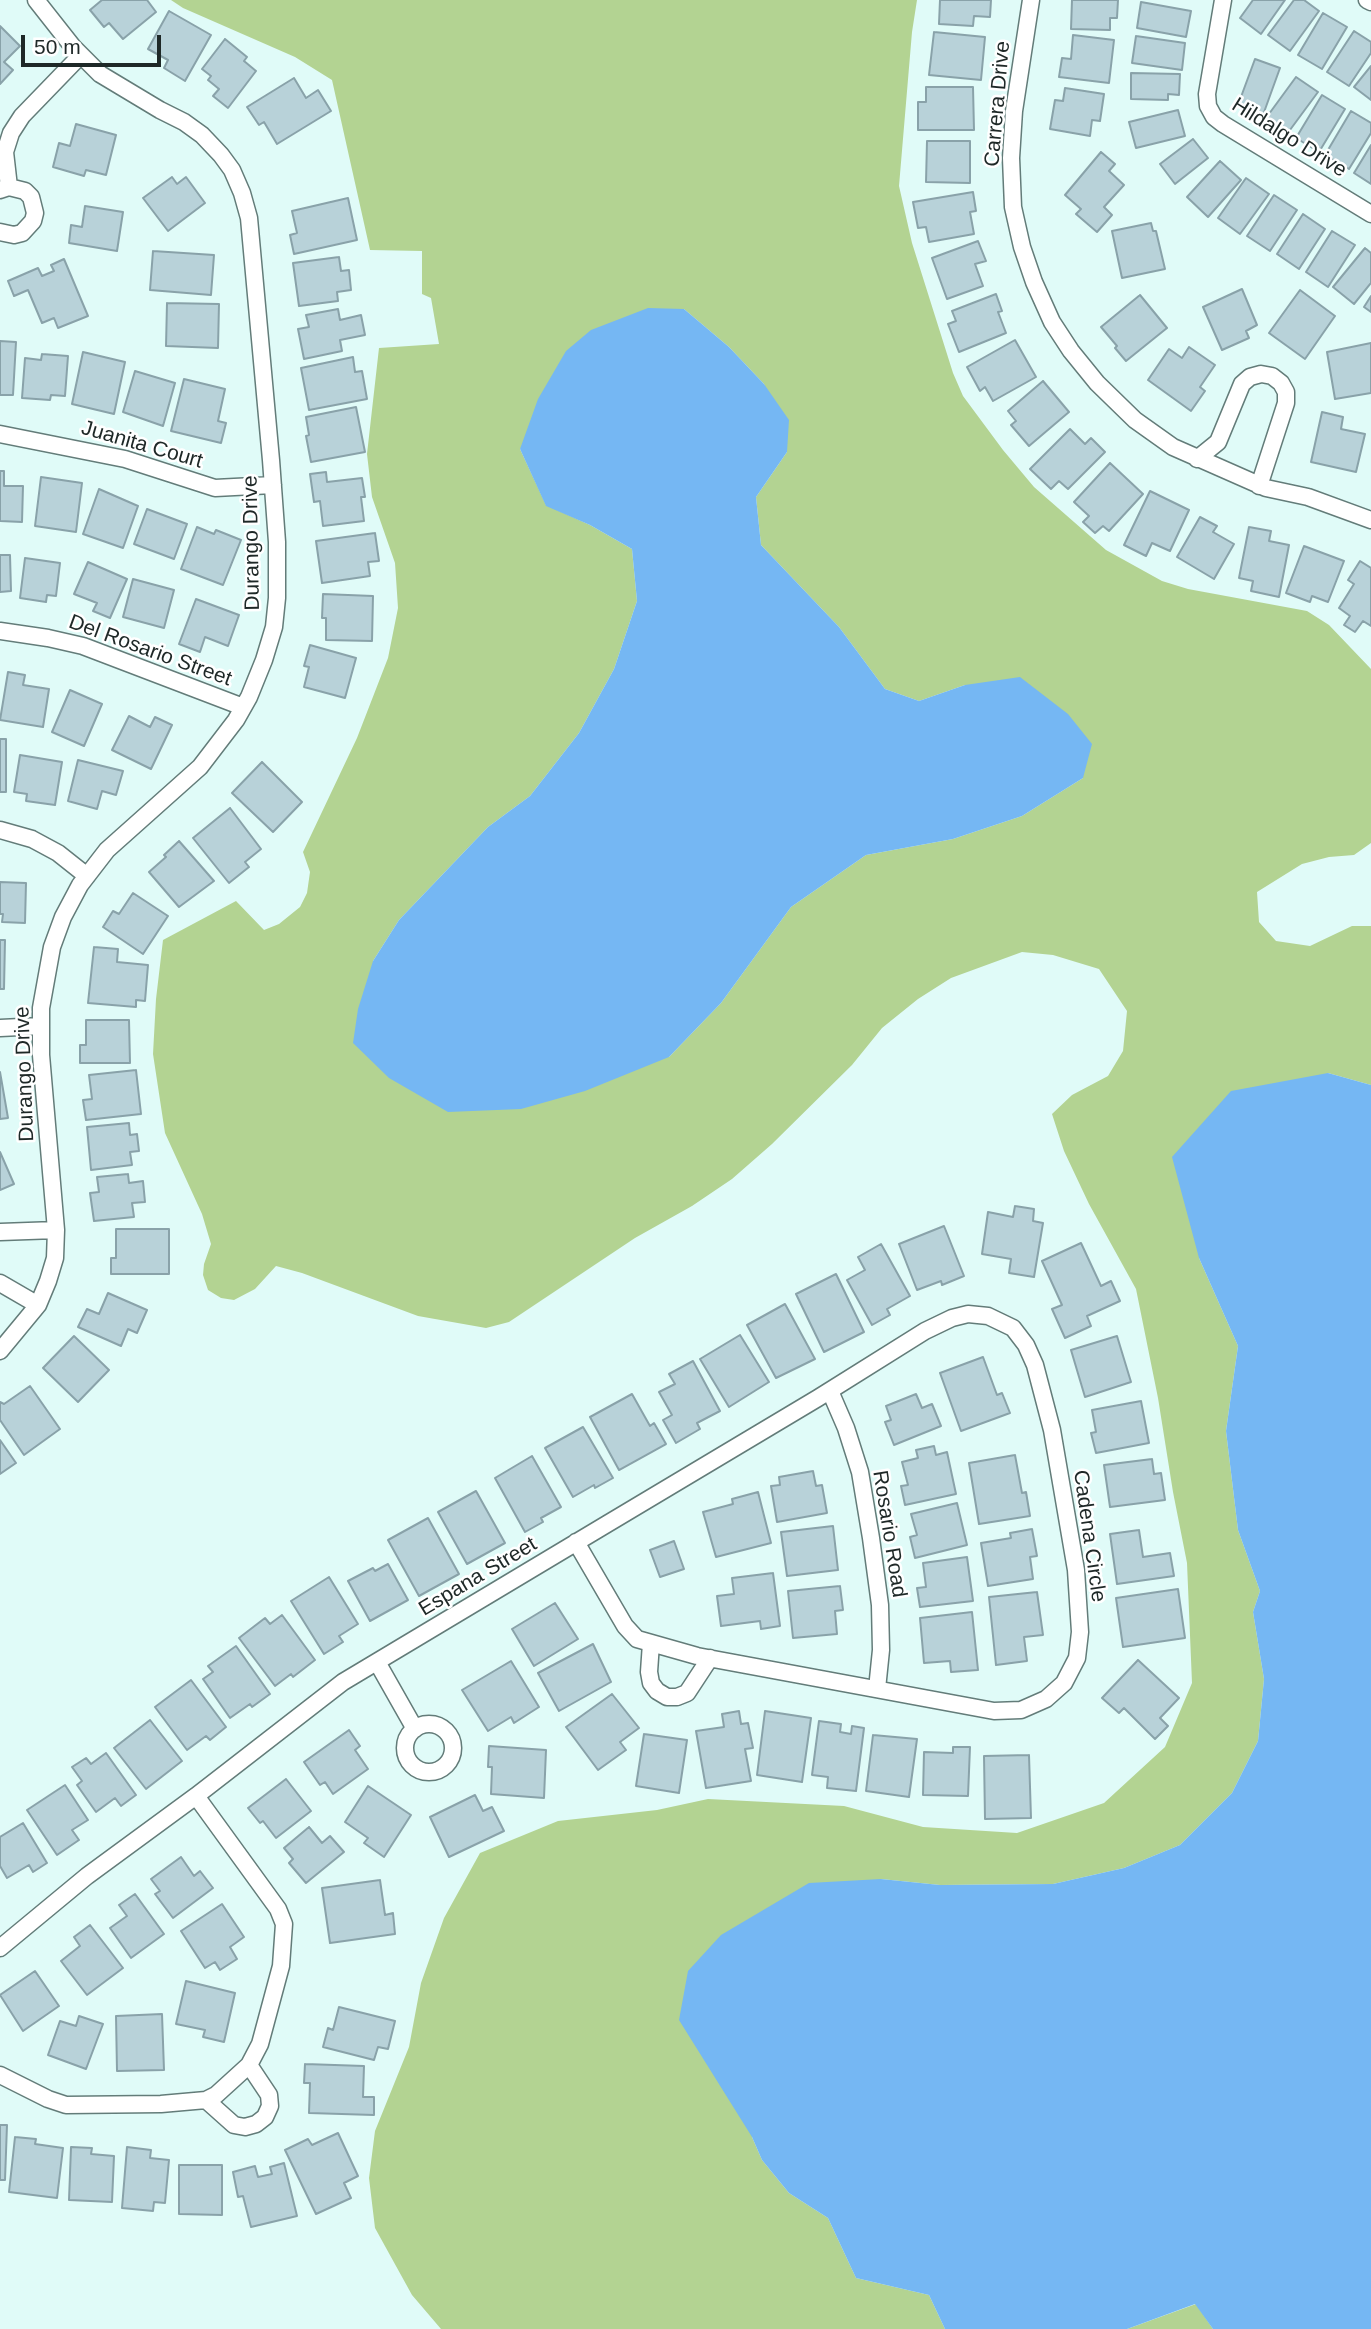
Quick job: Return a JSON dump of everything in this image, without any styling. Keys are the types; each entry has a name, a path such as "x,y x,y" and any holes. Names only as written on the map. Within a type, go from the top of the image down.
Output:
{"street":[{"name":"Durango Drive","path":"0,1351 37,1305 55,1258 56,1230 41,1026 41,1008 52,947 63,917 87,876 107,850 200,767 217,747 243,707 264,660 274,627 277,542 249,218 237,181 221,155 202,135 100,74 36,0"},
{"name":"Carrera Drive","path":"1031,0 1014,111 1011,158 1013,207 1022,247 1052,322 1097,383 1135,420 1172,447 1259,486 1308,497 1371,520"},
{"name":"Hildalgo Drive","path":"1223,0 1207,94 1208,106 1214,117 1371,214"},
{"path":"0,232 14,235 22,233 33,221 35,213 31,197 25,191 4,189 5,152 11,133 22,116 81,55"},
{"path":"1197,459 1218,442 1242,384 1250,377 1261,374 1272,376 1281,383 1286,392 1286,403 1259,486"},
{"name":"Juanita Court","path":"0,434 125,459 215,488 273,485"},
{"name":"Del Rosario Street","path":"0,631 83,646 243,707"},
{"path":"0,830 32,839 87,876"},
{"path":"0,1028 41,1026"},
{"path":"0,1232 56,1230"},
{"path":"0,1283 37,1305"},
{"name":"Espana Street","path":"0,1948 87,1876 196,1796 334,1688 830,1391 925,1331 952,1318 968,1314 988,1316 1013,1328"},
{"name":"Cadena Circle","path":"576,1542 625,1626 637,1639 710,1658 994,1711 1021,1710 1046,1699 1064,1683 1077,1658 1080,1632 1076,1570 1052,1430 1035,1365 1026,1345 1013,1328"},
{"name":"Rosario Road","path":"830,1391 846,1428 860,1472 871,1538 880,1605 881,1650 877,1689"},
{"path":"651,1643 651,1683 667,1697 687,1693 710,1658"},
{"path":"377,1662 415,1729"},
{"path":"0,2075 66,2105 161,2104 206,2100 216,2095 249,2065 260,2044 281,1966 284,1924 278,1909 196,1796"},
{"path":"206,2100 234,2125 245,2127 256,2124 265,2117 270,2106 269,2095 249,2065"}],"green space":[{"path":"171,0 917,0 899,186 912,243 953,373 963,396 1034,487 1106,550 1162,581 1188,589 1307,611 1329,625 1371,669 1371,843 1354,855 1329,857 1302,864 1257,892 1259,922 1276,941 1310,946 1352,926 1371,926 1371,1085 1328,1073 1199,1258 1238,1346 1226,1431 1238,1530 1260,1591 1253,1612 1264,1679 1258,1741 1232,1793 1180,1845 1124,1868 1053,1884 940,1885 881,1879 752,2137 762,2160 789,2193 828,2218 856,2278 929,2295 945,2329 441,2329 412,2295 375,2228 369,2178 375,2131 409,2047 421,1983 444,1918 480,1853 558,1821 657,1810 708,1799 844,1806 923,1827 1017,1833 1104,1803 1165,1747 1192,1683 1187,1563 1158,1398 1136,1289 1089,1204 1064,1151 1052,1114 1072,1095 1108,1076 1123,1051 1127,1011 1099,969 1053,955 1022,952 951,978 918,999 882,1028 852,1065 772,1144 732,1179 692,1206 635,1238 509,1322 486,1328 418,1316 276,1266 255,1289 234,1300 221,1298 208,1290 203,1275 211,1244 202,1214 165,1133 153,1054 163,940 236,901 264,930 279,924 300,907 307,893 310,872 303,852 357,738 388,658 398,608 395,563 372,497 367,454 379,348 439,344 431,298 422,294 422,251 370,250 332,80 295,57 183,8","holes":["684,309 729,347 764,384 787,452 756,497 761,545 839,627 885,689 919,701 965,685 1083,778 1022,816 953,839 866,855 791,907 721,1003 669,1057 373,961 399,920 488,827 530,796 579,733 614,669 637,601 632,549 590,525 546,505 520,449"]},
{"path":"1196,2304 1213,2329 1127,2329"}],"water":[{"path":"648,308 684,309 729,347 764,384 789,420 787,452 756,497 761,545 839,627 885,689 919,701 965,685 1020,677 1068,714 1092,744 1083,778 1022,816 953,839 866,855 791,907 721,1003 669,1057 585,1091 521,1109 448,1112 389,1078 353,1043 358,1009 373,961 399,920 488,827 530,796 579,733 614,669 637,601 632,549 590,525 546,506 520,449 538,399 566,351 591,330"},
{"path":"1328,1073 1371,1085 1371,2329 1213,2329 1195,2304 1127,2329 945,2329 929,2295 856,2278 828,2218 789,2193 762,2160 752,2137 679,2020 688,1971 721,1935 809,1883 881,1879 940,1885 1053,1884 1124,1868 1180,1845 1232,1793 1258,1741 1264,1679 1253,1612 1260,1591 1238,1530 1226,1431 1238,1346 1199,1258 1172,1157 1231,1091"}],"building":[{"path":"102,0 147,0 156,12 123,39 109,23 104,27 90,10"},
{"path":"940,0 991,0 990,17 974,16 973,26 939,24"},
{"path":"1072,0 1118,0 1117,18 1110,18 1110,30 1071,29"},
{"path":"1253,0 1285,0 1261,34 1240,18"},
{"path":"1294,0 1304,0 1319,11 1290,51 1268,35"},
{"path":"1141,2 1191,11 1186,37 1137,28"},
{"path":"169,11 211,35 185,81 164,68 168,60 148,49"},
{"path":"1323,13 1347,27 1322,69 1298,55"},
{"path":"0,26 20,46 4,62 13,70 0,84"},
{"path":"1354,31 1371,42 1371,53 1349,86 1327,72"},
{"path":"934,32 985,37 981,80 929,75"},
{"path":"1073,35 1114,40 1109,83 1059,77 1062,58 1071,59"},
{"path":"1136,36 1185,43 1182,70 1132,63"},
{"path":"225,39 247,57 244,61 256,71 228,108 213,96 219,89 208,80 211,76 202,69"},
{"path":"1255,59 1280,68 1263,115 1238,105"},
{"path":"1371,66 1371,100 1354,87"},
{"path":"1131,73 1180,74 1179,95 1168,94 1168,100 1131,99"},
{"path":"1296,77 1318,92 1287,134 1266,118"},
{"path":"294,78 306,98 318,90 331,111 277,144 264,122 259,125 247,107"},
{"path":"926,87 973,87 974,130 918,130 918,102 926,102"},
{"path":"1065,88 1104,94 1100,121 1092,120 1090,136 1050,129 1055,100 1063,101"},
{"path":"1322,95 1345,109 1319,152 1296,138"},
{"path":"1178,110 1185,136 1136,148 1129,122"},
{"path":"1351,111 1371,123 1371,133 1349,169 1325,155"},
{"path":"76,124 116,135 106,175 86,170 84,176 53,167 59,143 70,146"},
{"path":"1193,139 1208,158 1175,184 1160,164"},
{"path":"927,141 970,141 970,183 926,182"},
{"path":"1371,145 1371,184 1354,173"},
{"path":"1101,152 1115,164 1109,171 1124,185 1104,207 1112,215 1097,232 1076,214 1081,209 1065,195"},
{"path":"1220,161 1241,180 1208,217 1187,197"},
{"path":"172,177 177,184 186,177 205,203 168,231 143,198"},
{"path":"1246,178 1269,194 1240,234 1218,218"},
{"path":"973,192 976,211 970,212 974,234 929,242 926,227 918,228 913,202"},
{"path":"1274,195 1297,210 1270,251 1247,236"},
{"path":"348,198 357,240 294,254 290,235 297,233 292,211"},
{"path":"85,206 123,212 117,251 69,243 71,225 82,227"},
{"path":"1303,214 1325,229 1299,269 1277,254"},
{"path":"1151,223 1153,231 1156,231 1165,269 1122,278 1112,231"},
{"path":"1332,231 1355,245 1328,287 1306,272"},
{"path":"978,241 986,261 975,264 983,286 947,299 932,258"},
{"path":"1365,248 1371,253 1371,283 1354,304 1333,287"},
{"path":"153,251 214,255 211,295 150,290"},
{"path":"339,257 341,271 349,270 351,290 337,292 338,301 299,306 293,263"},
{"path":"64,259 88,316 58,328 54,318 42,323 28,290 14,296 8,281 38,268 42,276 54,271 51,265"},
{"path":"1242,289 1257,325 1246,331 1249,338 1222,350 1203,307"},
{"path":"1300,290 1335,316 1305,359 1269,333"},
{"path":"996,294 1002,311 998,312 1006,333 959,352 948,324 956,321 952,311"},
{"path":"1140,295 1167,328 1126,361 1101,327"},
{"path":"1371,296 1371,312 1364,307"},
{"path":"167,303 219,304 218,348 166,346"},
{"path":"338,309 340,320 361,315 365,335 340,340 342,351 304,359 298,329 309,327 306,315"},
{"path":"1015,340 1036,377 993,401 985,387 980,391 967,367"},
{"path":"0,341 16,342 13,395 0,395"},
{"path":"1371,343 1371,393 1335,399 1327,352"},
{"path":"1189,347 1215,365 1200,387 1205,391 1191,411 1148,380 1169,349 1182,358"},
{"path":"83,352 125,362 114,414 72,404"},
{"path":"42,354 68,356 65,396 51,395 50,400 22,398 25,358 41,360"},
{"path":"353,357 355,372 362,371 367,399 309,410 301,368"},
{"path":"135,371 175,383 163,426 123,412"},
{"path":"184,379 225,389 218,421 226,423 221,443 171,431"},
{"path":"1043,381 1069,412 1029,446 1011,425 1016,421 1008,411"},
{"path":"356,407 365,452 311,462 306,417"},
{"path":"1322,412 1343,417 1341,429 1365,434 1356,472 1311,462"},
{"path":"1070,429 1085,444 1091,438 1105,452 1068,489 1059,481 1051,489 1030,469"},
{"path":"1110,463 1143,494 1109,531 1103,526 1095,533 1083,522 1089,516 1074,502"},
{"path":"0,471 4,471 4,486 23,486 22,522 0,521"},
{"path":"326,472 327,482 362,478 365,497 361,497 364,521 323,526 320,501 314,502 310,474"},
{"path":"41,477 82,483 76,532 35,526"},
{"path":"99,489 138,506 123,548 83,534"},
{"path":"1150,491 1189,510 1170,551 1152,543 1146,556 1124,545"},
{"path":"147,509 187,524 174,559 134,544"},
{"path":"1200,517 1217,526 1213,532 1234,544 1214,579 1177,557"},
{"path":"197,527 214,534 216,530 241,540 223,585 181,569"},
{"path":"1249,527 1271,531 1269,541 1289,545 1279,597 1251,591 1253,581 1239,578"},
{"path":"375,533 379,561 368,562 370,576 322,583 316,541"},
{"path":"1304,546 1344,561 1328,602 1312,596 1310,602 1286,593"},
{"path":"0,555 10,555 11,591 0,592"},
{"path":"25,558 60,563 56,596 47,595 46,602 20,598"},
{"path":"1360,561 1371,568 1371,626 1363,621 1355,632 1344,625 1350,616 1339,608 1354,584 1348,580"},
{"path":"88,562 127,579 110,618 93,611 97,603 74,594"},
{"path":"133,579 174,590 164,628 123,617"},
{"path":"323,594 373,596 372,641 326,640 326,618 322,618"},
{"path":"196,599 239,615 228,646 205,637 200,652 179,644"},
{"path":"310,645 356,658 345,698 304,687 309,667 304,666"},
{"path":"8,672 25,675 23,685 49,689 43,727 0,720"},
{"path":"70,690 102,704 84,746 52,732"},
{"path":"129,716 150,727 155,717 172,725 151,769 112,750"},
{"path":"0,739 6,739 6,792 0,792"},
{"path":"20,755 62,762 55,805 26,801 27,794 14,792"},
{"path":"78,760 123,771 116,795 102,791 97,809 68,801"},
{"path":"262,762 302,802 273,832 232,793"},
{"path":"230,808 261,849 245,862 249,867 229,883 193,838"},
{"path":"179,841 214,881 179,907 149,872"},
{"path":"0,882 26,883 25,923 2,922"},
{"path":"133,893 168,916 143,954 103,927 113,911 119,914"},
{"path":"0,940 5,940 4,989 0,989"},
{"path":"94,947 118,949 117,962 148,965 145,1001 136,1000 136,1007 88,1003"},
{"path":"86,1020 129,1020 130,1063 80,1063 80,1045 86,1045"},
{"path":"136,1070 141,1114 86,1120 83,1100 92,1099 89,1075"},
{"path":"0,1072 8,1118 0,1119"},
{"path":"129,1123 130,1135 137,1134 139,1151 130,1152 132,1165 91,1170 87,1127"},
{"path":"0,1152 14,1184 0,1190"},
{"path":"128,1174 129,1183 143,1181 145,1202 132,1203 134,1217 94,1221 90,1193 99,1192 97,1177"},
{"path":"1015,1206 1034,1209 1033,1221 1043,1223 1034,1277 1009,1273 1011,1259 982,1254 988,1212 1013,1217"},
{"path":"944,1226 964,1276 942,1285 941,1281 917,1290 899,1244"},
{"path":"116,1229 169,1229 169,1274 111,1274 111,1258 116,1258"},
{"path":"1081,1243 1101,1286 1111,1281 1120,1301 1087,1316 1091,1326 1065,1338 1052,1309 1062,1305 1042,1261"},
{"path":"881,1244 910,1296 887,1309 890,1315 872,1325 847,1280 865,1270 858,1257"},
{"path":"836,1274 864,1332 824,1352 796,1294"},
{"path":"108,1293 147,1310 137,1333 128,1329 121,1346 78,1327 87,1309 99,1314"},
{"path":"785,1304 815,1359 776,1378 747,1325"},
{"path":"740,1335 769,1382 729,1407 700,1359"},
{"path":"74,1336 109,1370 78,1402 43,1368"},
{"path":"1117,1336 1131,1382 1085,1397 1071,1350"},
{"path":"983,1357 997,1395 1002,1393 1010,1413 961,1431 940,1373"},
{"path":"693,1361 720,1411 697,1423 700,1429 676,1443 663,1420 672,1415 659,1392 675,1384 669,1374"},
{"path":"30,1386 60,1429 24,1455 0,1420 0,1402 4,1404"},
{"path":"632,1394 650,1426 654,1423 666,1444 619,1470 590,1417"},
{"path":"916,1394 922,1408 932,1404 941,1426 894,1445 885,1422 891,1420 886,1406"},
{"path":"1141,1401 1149,1443 1096,1453 1091,1433 1096,1432 1092,1410"},
{"path":"583,1427 613,1478 573,1497 545,1448"},
{"path":"0,1440 16,1463 0,1474"},
{"path":"934,1446 936,1455 947,1452 956,1494 905,1505 901,1486 908,1485 902,1462 918,1458 916,1450"},
{"path":"1015,1455 1022,1493 1026,1492 1030,1516 979,1524 969,1463"},
{"path":"532,1456 561,1507 541,1518 543,1522 525,1532 495,1478"},
{"path":"1152,1459 1154,1474 1161,1473 1165,1500 1110,1507 1104,1465"},
{"path":"813,1471 816,1486 822,1485 827,1513 777,1522 771,1486 780,1485 779,1477"},
{"path":"476,1491 505,1543 467,1564 438,1512"},
{"path":"758,1492 771,1543 716,1557 703,1512 733,1504 732,1499"},
{"path":"957,1503 967,1545 915,1558 910,1537 917,1535 911,1514"},
{"path":"428,1518 459,1574 419,1596 388,1540"},
{"path":"833,1526 838,1570 787,1576 781,1532"},
{"path":"1032,1529 1037,1556 1030,1557 1033,1579 988,1586 981,1543 1011,1538 1010,1533"},
{"path":"1139,1530 1143,1557 1170,1553 1174,1576 1117,1584 1110,1534"},
{"path":"674,1541 684,1569 660,1577 650,1550"},
{"path":"967,1557 973,1601 920,1607 917,1588 926,1587 923,1563"},
{"path":"388,1564 408,1600 370,1621 348,1581 373,1568 375,1571"},
{"path":"773,1573 780,1626 761,1629 760,1621 721,1626 717,1596 734,1594 732,1578"},
{"path":"329,1577 358,1624 339,1636 343,1642 324,1654 291,1601"},
{"path":"840,1586 843,1610 835,1611 837,1634 793,1638 788,1591"},
{"path":"1178,1589 1185,1638 1123,1647 1116,1598"},
{"path":"1037,1592 1043,1635 1024,1637 1027,1661 996,1665 989,1597"},
{"path":"555,1603 578,1639 534,1666 512,1629"},
{"path":"972,1612 978,1670 951,1672 950,1661 924,1663 920,1618"},
{"path":"282,1615 315,1660 293,1677 291,1674 275,1686 239,1638 265,1618 270,1624"},
{"path":"593,1644 611,1682 559,1711 538,1673"},
{"path":"236,1646 270,1694 230,1718 203,1679 213,1672 208,1666"},
{"path":"1138,1660 1179,1698 1160,1718 1168,1726 1155,1739 1124,1708 1119,1713 1102,1698"},
{"path":"511,1661 539,1707 514,1723 511,1717 488,1731 462,1690"},
{"path":"191,1680 226,1727 210,1740 206,1736 187,1750 155,1707"},
{"path":"612,1694 639,1728 620,1742 626,1750 598,1770 566,1727"},
{"path":"739,1711 741,1724 748,1723 753,1748 745,1749 751,1781 706,1788 696,1731 724,1727 722,1714"},
{"path":"765,1711 811,1718 802,1782 757,1775"},
{"path":"150,1720 182,1761 146,1789 114,1748"},
{"path":"819,1721 841,1724 840,1732 851,1734 852,1726 864,1728 856,1791 827,1788 828,1777 812,1775"},
{"path":"349,1730 360,1746 355,1750 368,1769 333,1794 325,1782 320,1785 304,1762"},
{"path":"644,1734 687,1740 679,1793 636,1786"},
{"path":"873,1735 917,1739 909,1797 866,1791"},
{"path":"489,1746 546,1750 544,1798 491,1794 492,1767 488,1767"},
{"path":"953,1747 970,1747 968,1796 923,1795 924,1752 953,1753"},
{"path":"106,1753 136,1795 121,1806 115,1798 96,1812 77,1785 82,1781 72,1767 86,1758 91,1764"},
{"path":"1029,1755 1031,1818 985,1819 984,1756"},
{"path":"286,1779 311,1811 276,1838 248,1808"},
{"path":"65,1785 88,1820 72,1830 79,1840 57,1855 27,1810"},
{"path":"368,1786 411,1815 384,1857 364,1843 368,1838 345,1822"},
{"path":"475,1795 483,1811 492,1807 504,1831 449,1857 430,1817"},
{"path":"23,1823 47,1863 33,1872 29,1865 7,1878 0,1866 0,1837"},
{"path":"309,1827 322,1843 330,1836 344,1852 306,1883 289,1863 293,1859 284,1848"},
{"path":"181,1857 194,1876 200,1871 213,1888 173,1918 155,1894 160,1891 151,1879"},
{"path":"380,1880 385,1915 393,1913 395,1934 330,1943 322,1888"},
{"path":"135,1894 164,1934 131,1958 110,1928 127,1916 119,1905"},
{"path":"222,1904 244,1937 230,1947 237,1959 220,1970 215,1962 205,1968 181,1931"},
{"path":"90,1925 123,1968 87,1995 61,1961 80,1946 74,1937"},
{"path":"35,1971 59,2006 23,2031 0,1995"},
{"path":"186,1981 235,1993 224,2042 203,2037 205,2030 176,2024"},
{"path":"339,2007 395,2021 388,2049 378,2047 374,2060 323,2047 328,2028 333,2030"},
{"path":"162,2014 164,2070 117,2071 116,2016"},
{"path":"79,2016 103,2024 86,2069 48,2055 60,2021 76,2026"},
{"path":"305,2064 364,2066 363,2097 374,2097 374,2115 309,2113 310,2083 304,2083"},
{"path":"0,2125 7,2125 5,2180 0,2180"},
{"path":"338,2133 358,2176 344,2183 351,2198 316,2214 285,2150 308,2139 312,2145"},
{"path":"15,2137 36,2139 35,2144 63,2148 57,2198 9,2192"},
{"path":"71,2147 92,2148 91,2154 114,2156 112,2202 69,2200"},
{"path":"127,2147 151,2150 150,2158 169,2160 165,2203 154,2202 153,2211 122,2208"},
{"path":"284,2163 297,2216 251,2227 243,2196 238,2197 233,2172 255,2166 258,2177 272,2174 270,2167"},
{"path":"179,2165 222,2165 222,2215 179,2214"}]}
